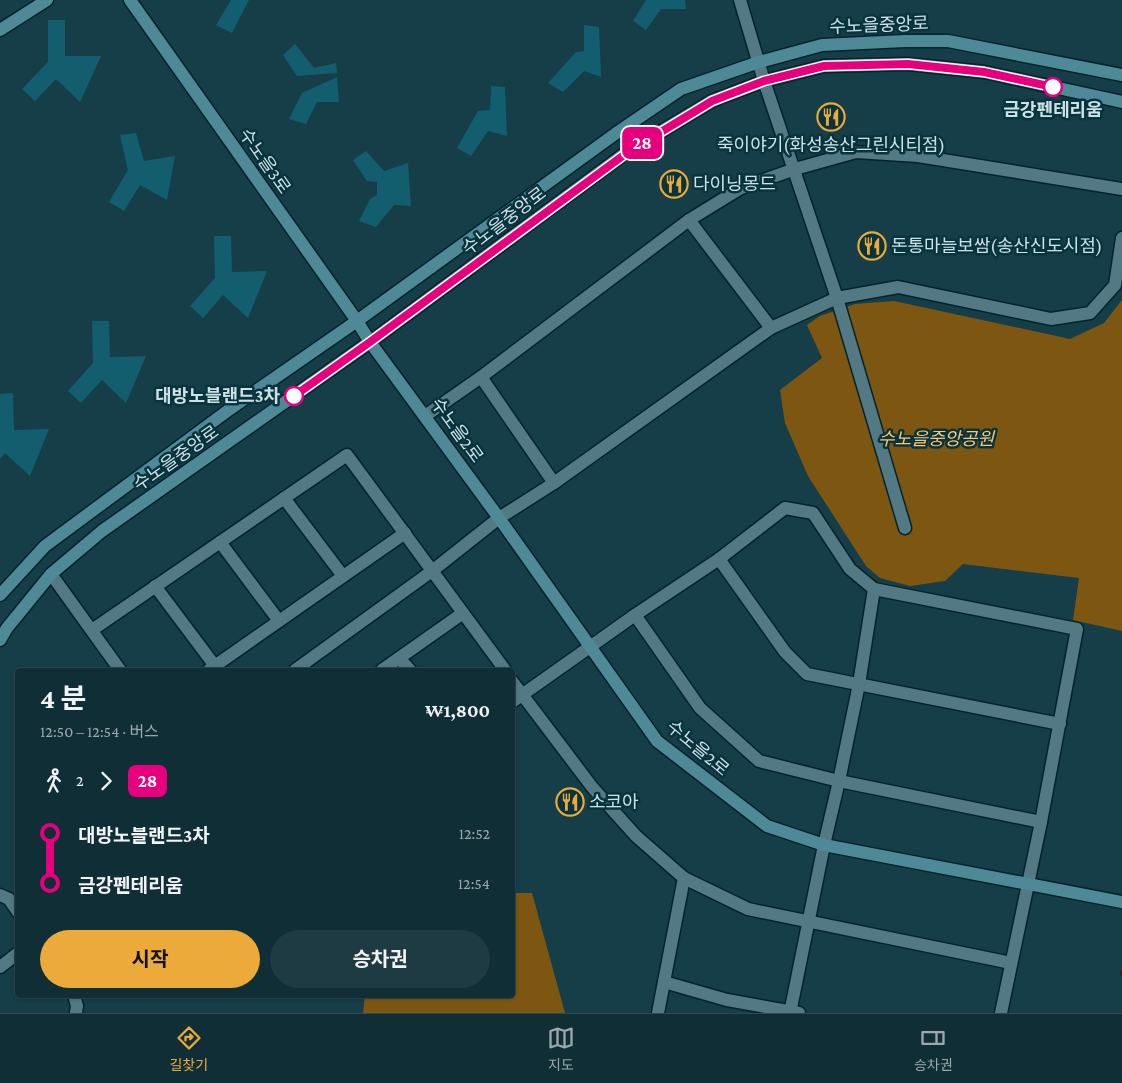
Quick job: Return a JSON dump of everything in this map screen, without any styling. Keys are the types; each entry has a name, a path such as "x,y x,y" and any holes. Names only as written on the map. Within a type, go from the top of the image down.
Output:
{"main road":[{"path":"0,30 46,0"},
{"name":"수노을3로","path":"130,0 358,321 370,342"},
{"name":"수노을중앙로","path":"0,596 45,546 230,409 358,321 681,88 759,62 822,45 948,41 1122,75"},
{"name":"수노을중앙로","path":"0,640 7,628 51,574 102,531 370,342 628,152 712,101 764,81 824,66 908,64 984,72 1122,102"},
{"name":"수노을2로","path":"370,342 592,647 657,741 767,826 824,845 1122,902"}],"street":[{"path":"740,0 764,81 836,298 905,528"},
{"path":"425,416 481,377 689,220 741,188 795,170 856,152 918,156 1122,189"},
{"path":"689,220 771,328"},
{"path":"297,668 432,571 499,518 554,483 771,328 836,298 898,287 1051,319 1090,313 1115,284 1122,238"},
{"path":"481,377 554,483"},
{"path":"92,630 347,455 504,668"},
{"path":"284,498 343,576"},
{"path":"1001,1013 1041,822 1077,629 874,589 850,569 813,513 785,508 719,559 635,615 518,698 592,787 636,836 684,878 748,909 1011,963"},
{"path":"155,586 212,668 404,533"},
{"path":"220,542 278,621"},
{"path":"719,559 785,652 807,674 1060,724"},
{"path":"51,574 119,668"},
{"path":"664,982 727,1000 793,1012 808,922 859,684 874,589"},
{"path":"385,668 463,613"},
{"path":"635,615 700,708 759,761 839,781 1041,822"},
{"path":"399,658 408,668"},
{"path":"658,1013 684,878"},
{"path":"0,896 8,899 15,908"},
{"path":"0,967 15,955"},
{"path":"75,998 77,1006 76,1013"}],"green space":[{"name":"수노을중앙공원","path":"1122,300 1122,631 1073,620 1079,578 963,564 945,581 910,586 880,578 866,566 808,476 785,423 780,390 822,358 807,325 820,316 855,304 894,301 1070,339 1104,323"},
{"path":"515,893 532,893 565,1013 363,1013 365,998 515,998"}],"building":[{"path":"231,0 249,0 232,33 216,25"},
{"path":"646,0 685,0 686,9 661,9 646,30 633,21"},
{"path":"48,20 65,20 65,56 101,56 80,102 56,79 35,101 22,89 48,62"},
{"path":"584,25 599,27 601,77 584,71 563,92 548,83 576,52 584,51"},
{"path":"295,44 314,68 336,63 337,73 297,76 283,55"},
{"path":"337,77 339,102 317,102 306,124 289,119 302,93"},
{"path":"491,86 505,87 507,136 488,131 471,156 457,148 478,111 490,110"},
{"path":"136,133 144,161 175,156 167,200 140,185 124,211 109,202 128,170 120,135"},
{"path":"366,151 384,171 408,163 411,206 394,205 376,227 359,221 370,199 377,195 377,182 367,181 353,160"},
{"path":"214,236 231,236 232,272 267,271 248,318 223,295 203,318 190,306 215,278"},
{"path":"92,321 109,321 110,357 146,356 126,403 102,380 81,403 68,391 93,363"},
{"path":"13,393 14,430 49,429 30,476 5,453 0,459 0,394"}],"bus line":[{"name":"28","path":"294,396 628,152 712,101 764,81 824,66 908,64 984,72 1053,87"}],"place":[{"name":"금강펜테리움","path":"1053,87"},
{"name":"죽이야기(화성송산그린시티점)","path":"831,117"},
{"name":"다이닝몽드","path":"674,184"},
{"name":"돈통마늘보쌈(송산신도시점)","path":"872,246"},
{"name":"대방노블랜드3차","path":"294,396"},
{"name":"소코아","path":"570,802"}]}
